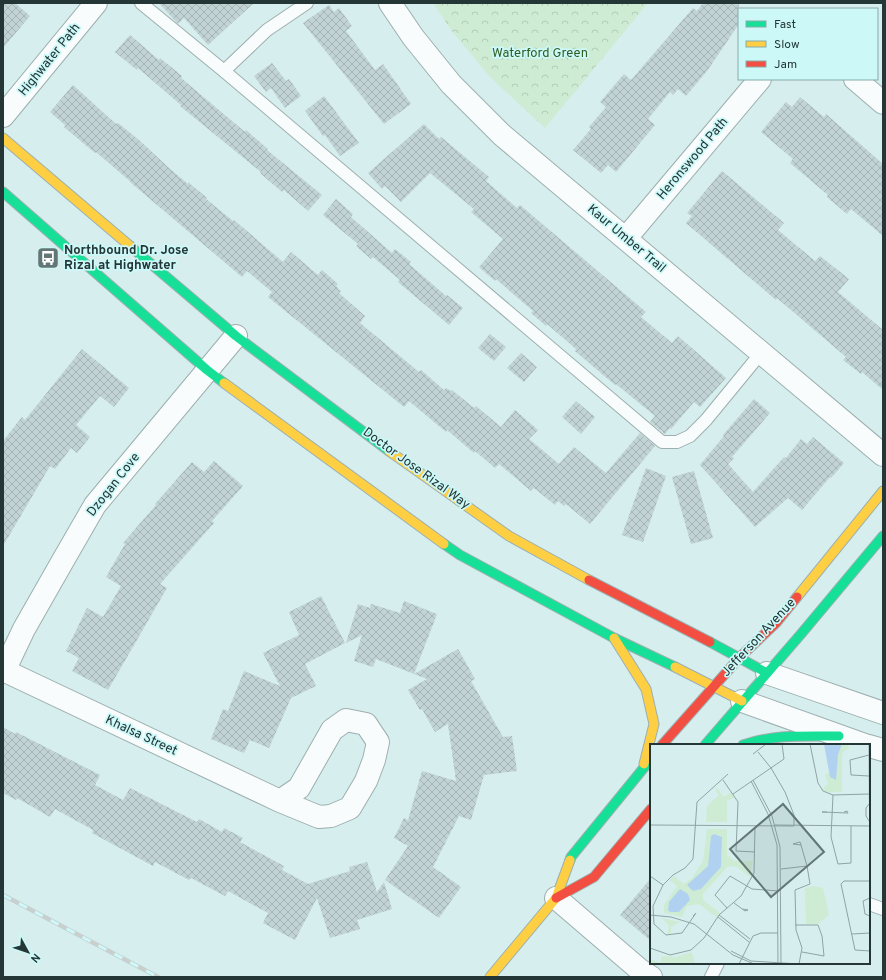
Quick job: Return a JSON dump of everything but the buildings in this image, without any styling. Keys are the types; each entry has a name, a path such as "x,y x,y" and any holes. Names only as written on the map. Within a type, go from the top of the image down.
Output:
{"street":[{"name":"Highwater Path","path":"3,116 96,3"},
{"name":"Kaur Umber Trail","path":"390,3 413,37 457,90 502,135 883,455"},
{"name":"Heronswood Path","path":"626,238 759,80"},
{"path":"856,80 883,103"},
{"name":"Doctor Jose Rizal Way","path":"3,138 236,336 392,453 509,536 578,574 740,657 767,673 883,713"},
{"path":"3,192 207,370 460,555 614,638 742,701 862,744"},
{"name":"Dzogan Cove","path":"3,671 28,623 95,505 236,336"},
{"name":"Jefferson Avenue","path":"663,744 740,657 776,623 883,491"},
{"name":"Jefferson Avenue","path":"706,744 883,536"},
{"path":"614,638 646,689 654,724 642,770"},
{"name":"Khalsa Street","path":"3,671 280,801 319,817 331,816 350,808 366,781 374,760 378,742 366,724 346,720 332,730 299,788 280,801"},
{"path":"745,744 752,741 785,736 839,736"},
{"path":"870,746 883,750"},
{"path":"490,977 556,898 571,857 650,760"},
{"path":"556,898 594,877 650,811"},
{"path":"556,898 640,970 651,977"}],"lane":[{"path":"141,3 662,442 677,442 690,436 706,420 761,353"},
{"path":"224,72 266,30 307,3"},
{"path":"870,904 883,909"},
{"path":"711,977 718,964"}],"green space":[{"name":"Waterford Green","path":"433,3 648,3 545,128 491,78 451,30"}],"railway":[{"path":"3,895 158,977"}],"traffic: fast":[{"path":"3,192 207,370 224,383"},
{"path":"130,246 236,336 389,451"},
{"path":"706,744 883,536"},
{"path":"444,544 460,555 614,638 675,667"},
{"path":"710,642 767,673"},
{"path":"746,744 778,737 839,736"},
{"path":"570,860 650,760"}],"traffic: slow":[{"path":"3,138 130,246"},
{"path":"224,383 444,544"},
{"path":"389,451 509,536 589,580"},
{"path":"797,597 883,491"},
{"path":"614,638 646,689 654,724 644,764"},
{"path":"675,667 742,701"},
{"path":"490,977 556,898 570,860"}],"traffic: jam":[{"path":"589,580 710,642"},
{"path":"663,744 740,657 776,623 797,597"},
{"path":"556,898 594,877 650,810"}],"place":[{"name":"Northbound Dr. Jose Rizal at Highwater","path":"48,258"}]}
